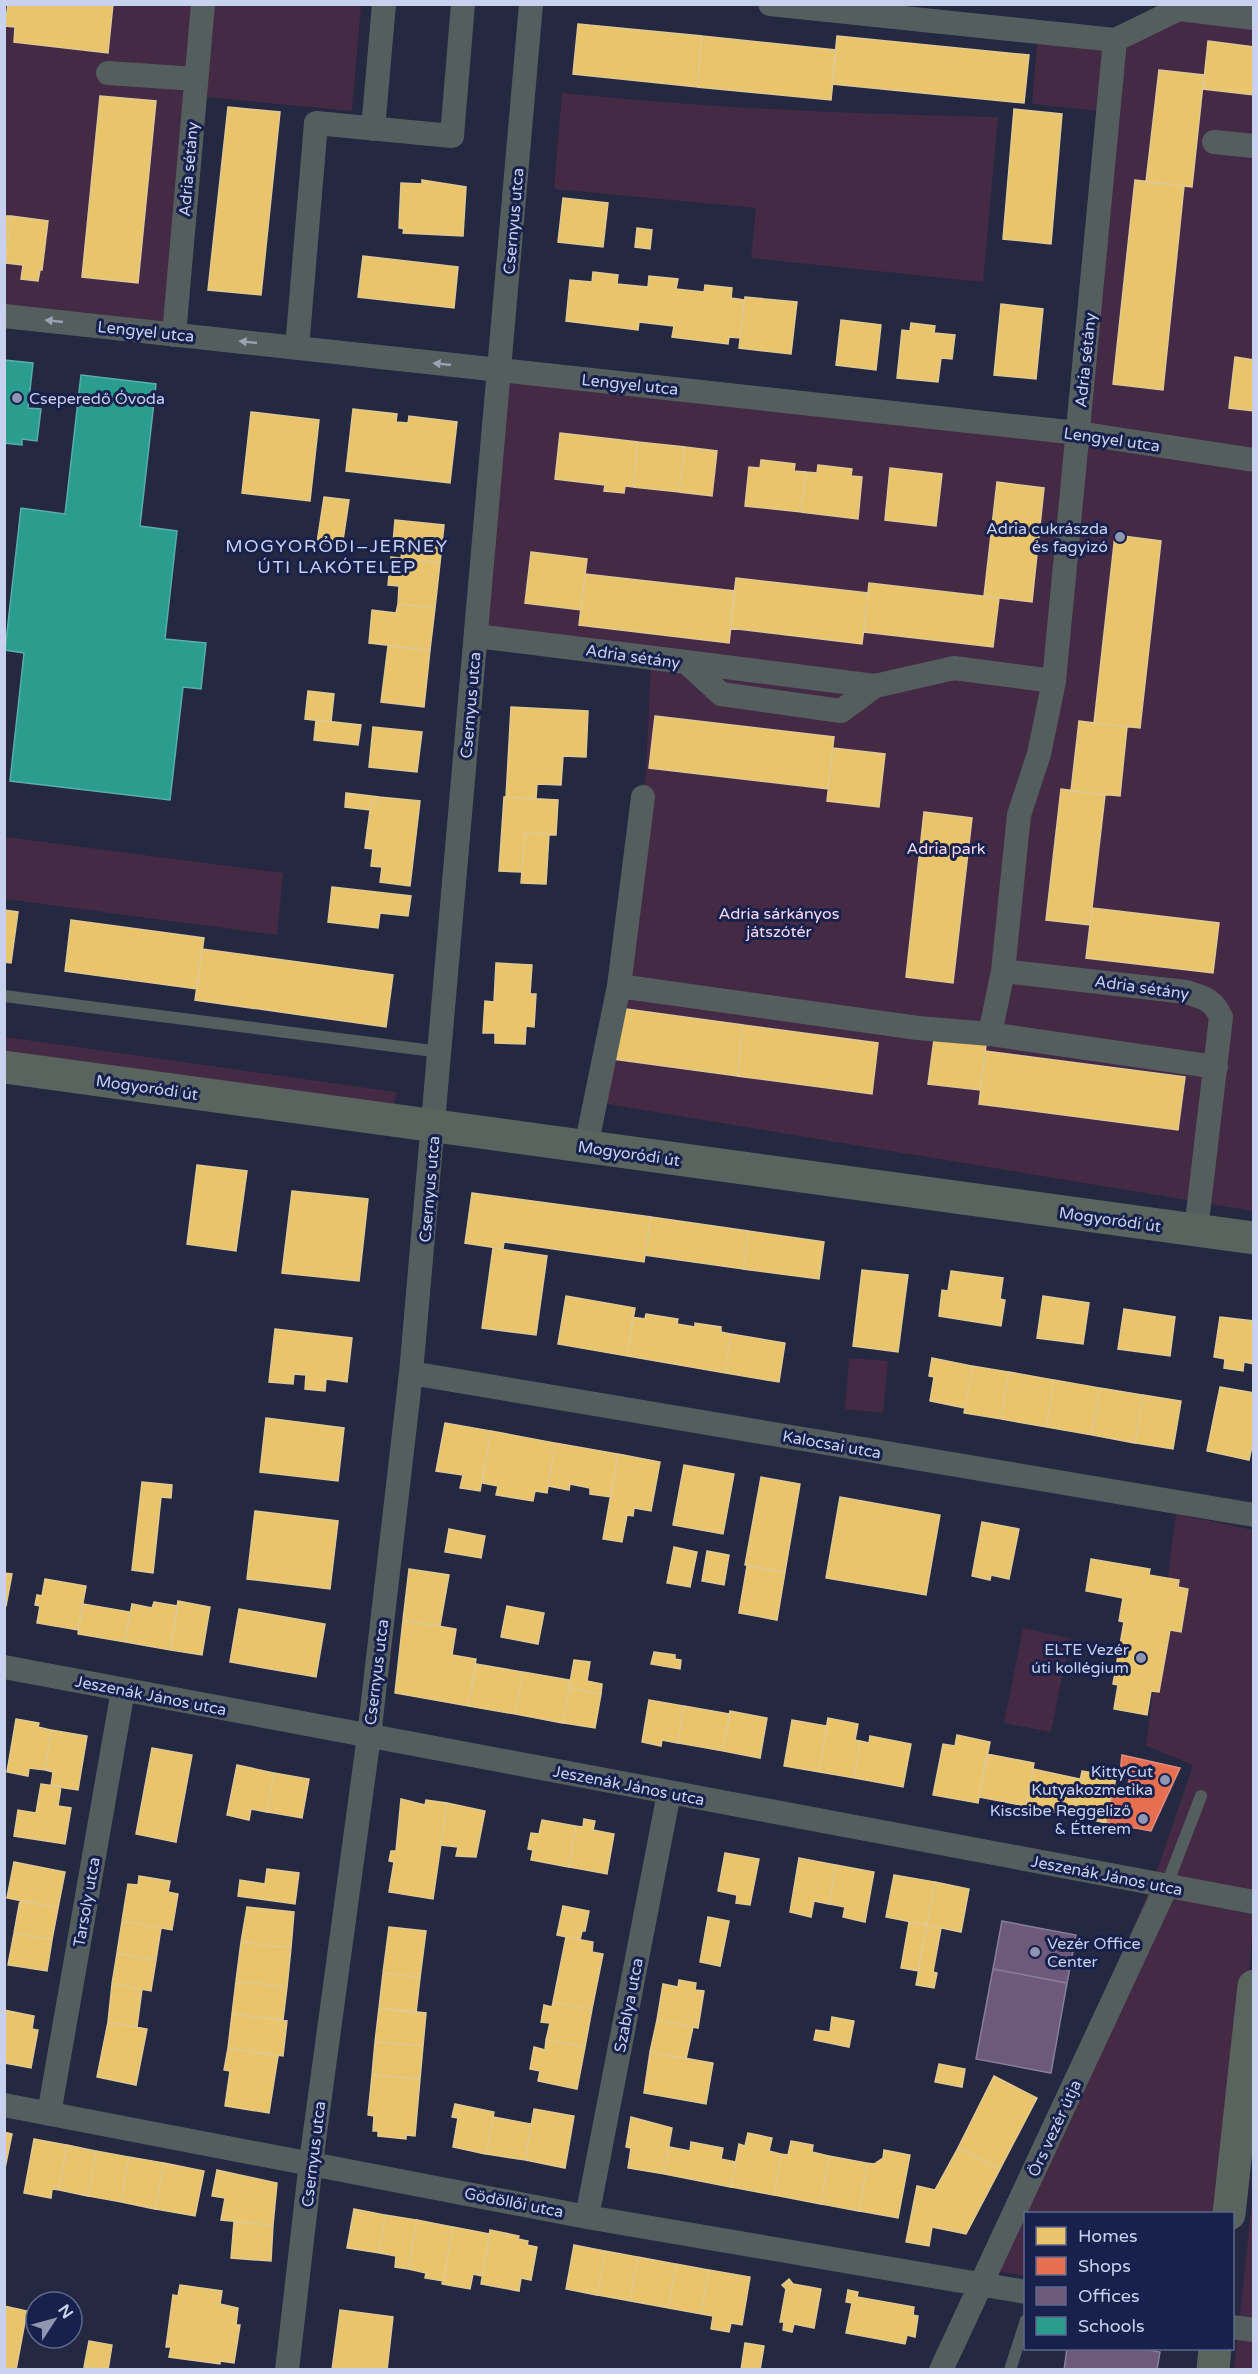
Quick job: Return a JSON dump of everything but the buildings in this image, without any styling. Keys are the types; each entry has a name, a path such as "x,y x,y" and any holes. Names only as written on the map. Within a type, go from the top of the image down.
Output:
{"street":[{"name":"Adria sétány","path":"174,334 203,4"},
{"path":"373,129 384,4"},
{"path":"297,348 316,123 452,136 463,4"},
{"name":"Csernyus utca","path":"287,2370 311,2163 369,1736 411,1373 435,1126 531,4"},
{"path":"770,4 1115,40 1179,9 1254,18"},
{"name":"Adria sétány","path":"990,1034 1003,971 1019,815 1039,754 1054,681 1115,40"},
{"path":"108,73 196,79"},
{"path":"1214,142 1254,146"},
{"name":"Lengyel utca","path":"4,316 1078,433 1254,460"},
{"name":"Adria sétány","path":"476,636 686,662 721,694 841,711 875,686 954,668 1054,681"},
{"path":"586,1147 619,986 643,797"},
{"name":"Adria sétány","path":"1003,971 1186,992 1206,997 1217,1008 1221,1017 1196,1230"},
{"path":"619,986 918,1028 990,1034 1216,1067"},
{"name":"Mogyoródi út","path":"4,1067 1254,1238"},
{"name":"Kalocsai utca","path":"411,1373 1254,1515"},
{"name":"Jeszenák János utca","path":"4,1667 1254,1902"},
{"name":"Tarsoly utca","path":"49,2114 123,1690"},
{"name":"Szablya utca","path":"587,2217 669,1793"},
{"name":"Örs vezér útja","path":"941,2370 1166,1887"},
{"path":"1229,2212 1254,1986"},
{"name":"Gödöllői utca","path":"4,2105 587,2217 1024,2292"},
{"path":"1234,2327 1254,2330"},
{"path":"1213,2370 1215,2350"}],"lane":[{"path":"4,996 441,1052"},
{"path":"1166,1887 1201,1796"},
{"path":"1010,2370 1024,2326"}],"green space":[{"path":"5,5 361,5 352,111 195,96 174,335 5,316"},
{"name":"Adria park","path":"1179,9 1253,18 1253,1211 595,1102 619,986 646,774 651,658 476,636 500,370 1078,433 1109,112 1032,104 1038,31 1115,40"},
{"path":"562,93 780,110 998,117 983,282 751,258 756,208 554,189"},
{"path":"5,837 283,873 277,935 5,899"},
{"path":"5,1037 396,1092 393,1115 5,1061"},
{"path":"849,1358 888,1361 883,1413 845,1409"},
{"path":"1176,1514 1253,1530 1254,1917 1226,2212 1024,2212 1024,2276 996,2271 1159,1865 1193,1765 1146,1746"},
{"path":"1023,1628 1070,1638 1051,1732 1004,1723"},
{"path":"1253,2194 1253,2369 1234,2369"}],"place":[{"name":"Cseperedő Óvoda","path":"17,398"},
{"name":"Adria cukrászda és fagyizó","path":"1120,537"},
{"name":"ELTE Vezér úti kollégium","path":"1141,1658"},
{"name":"KittyCut Kutyakozmetika","path":"1165,1780"},
{"name":"Kiscsibe Reggeliző & Étterem","path":"1143,1819"},
{"name":"Vezér Office Center","path":"1035,1952"}],"district":[{"name":"MOGYORÓDI–JERNEY ÚTI LAKÓTELEP","path":"337,556"}],"park label":[{"name":"Adria sárkányos játszótér","path":"779,922"}]}
